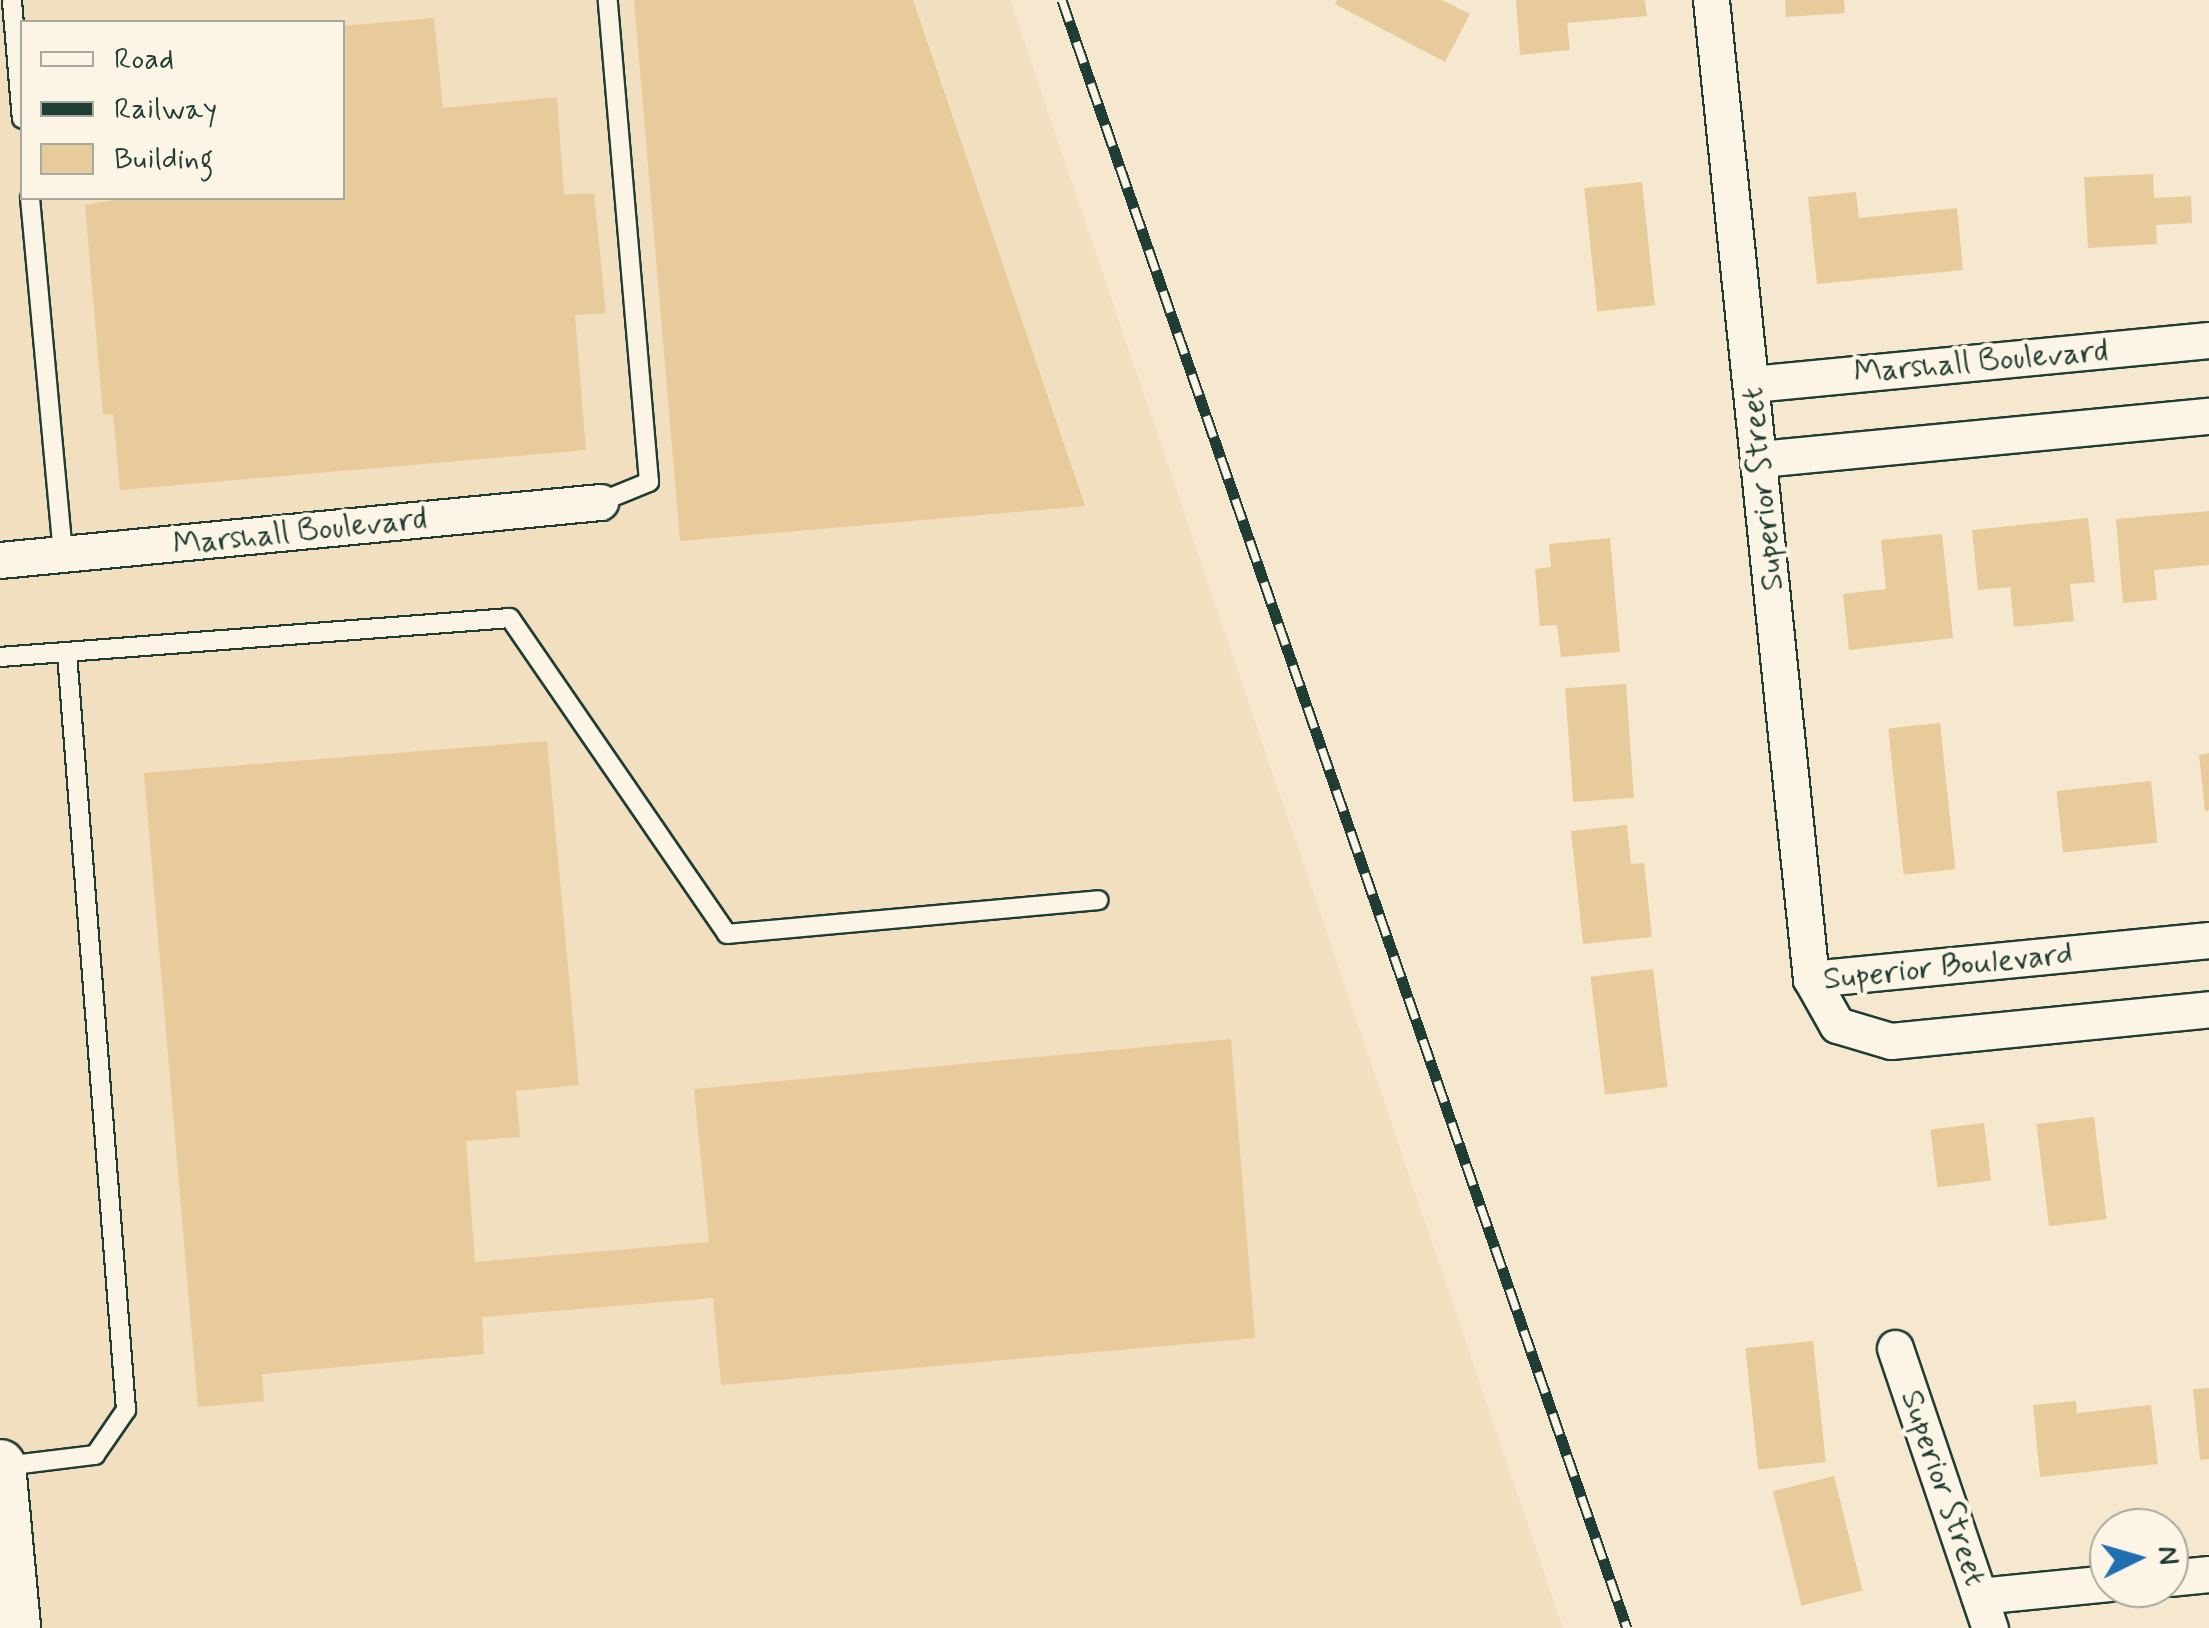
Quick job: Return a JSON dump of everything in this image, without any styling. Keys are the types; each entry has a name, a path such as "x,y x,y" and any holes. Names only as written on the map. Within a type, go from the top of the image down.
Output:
{"street":[{"name":"Superior Street","path":"1712,0 1811,979"},
{"name":"Marshall Boulevard","path":"1752,384 2209,340"},
{"path":"1760,459 2209,416"},
{"name":"Marshall Boulevard","path":"0,560 600,502"},
{"name":"Superior Boulevard","path":"2209,940 1811,979 1838,1025 1891,1041 2209,1008"},
{"name":"Superior Street","path":"1895,1348 1985,1612"},
{"path":"0,1466 14,1628"},
{"path":"1985,1612 2089,1588"}],"lane":[{"path":"600,502 649,482 608,0"},
{"path":"13,1 20,93"},
{"path":"30,200 63,556"},
{"path":"0,657 510,618 727,934 1098,900"},
{"path":"0,1466 95,1455 126,1410 68,654"}],"shaded area":[{"path":"0,0 1010,0 1563,1628 0,1628"}],"building":[{"path":"634,0 913,0 1085,506 680,541"},
{"path":"1337,0 1442,0 1470,14 1445,62 1335,4"},
{"path":"1516,0 1645,0 1647,16 1567,23 1570,50 1520,55"},
{"path":"1785,0 1844,0 1845,13 1786,17"},
{"path":"434,18 443,108 557,97 564,195 594,193 606,313 575,315 586,450 120,490 113,414 103,415 85,205 114,200 345,200 345,26"},
{"path":"2153,174 2154,198 2191,196 2192,223 2156,225 2157,244 2088,248 2084,177"},
{"path":"1642,182 1655,305 1597,311 1584,188"},
{"path":"1856,192 1859,218 1957,208 1963,270 1817,284 1808,197"},
{"path":"2209,511 2209,565 2154,570 2157,600 2123,603 2116,519"},
{"path":"2088,518 2095,582 2070,584 2074,621 2014,627 2010,587 1978,590 1972,530"},
{"path":"1942,534 1953,638 1849,650 1843,594 1886,589 1881,540"},
{"path":"1610,538 1620,652 1561,657 1557,625 1540,626 1535,569 1551,567 1549,544"},
{"path":"1626,684 1634,798 1573,802 1565,688"},
{"path":"1940,723 1955,869 1904,875 1888,728"},
{"path":"547,741 579,1085 516,1091 520,1137 466,1141 475,1262 709,1242 694,1089 1231,1039 1255,1338 721,1385 713,1298 482,1317 484,1354 262,1374 264,1401 198,1407 144,773"},
{"path":"2209,753 2209,810 2205,811 2199,755"},
{"path":"2151,781 2157,843 2063,853 2057,791"},
{"path":"1627,825 1631,864 1644,863 1652,937 1583,944 1571,831"},
{"path":"1653,969 1668,1087 1605,1095 1590,977"},
{"path":"2094,1117 2107,1219 2049,1226 2036,1124"},
{"path":"1984,1123 1991,1181 1937,1187 1930,1130"},
{"path":"1813,1341 1826,1462 1758,1469 1745,1348"},
{"path":"2209,1388 2209,1459 2200,1460 2193,1389"},
{"path":"2076,1401 2077,1413 2151,1405 2158,1464 2040,1477 2033,1405"},
{"path":"1834,1476 1863,1590 1801,1606 1773,1491"}],"railway":[{"path":"1062,0 1627,1628"}]}
